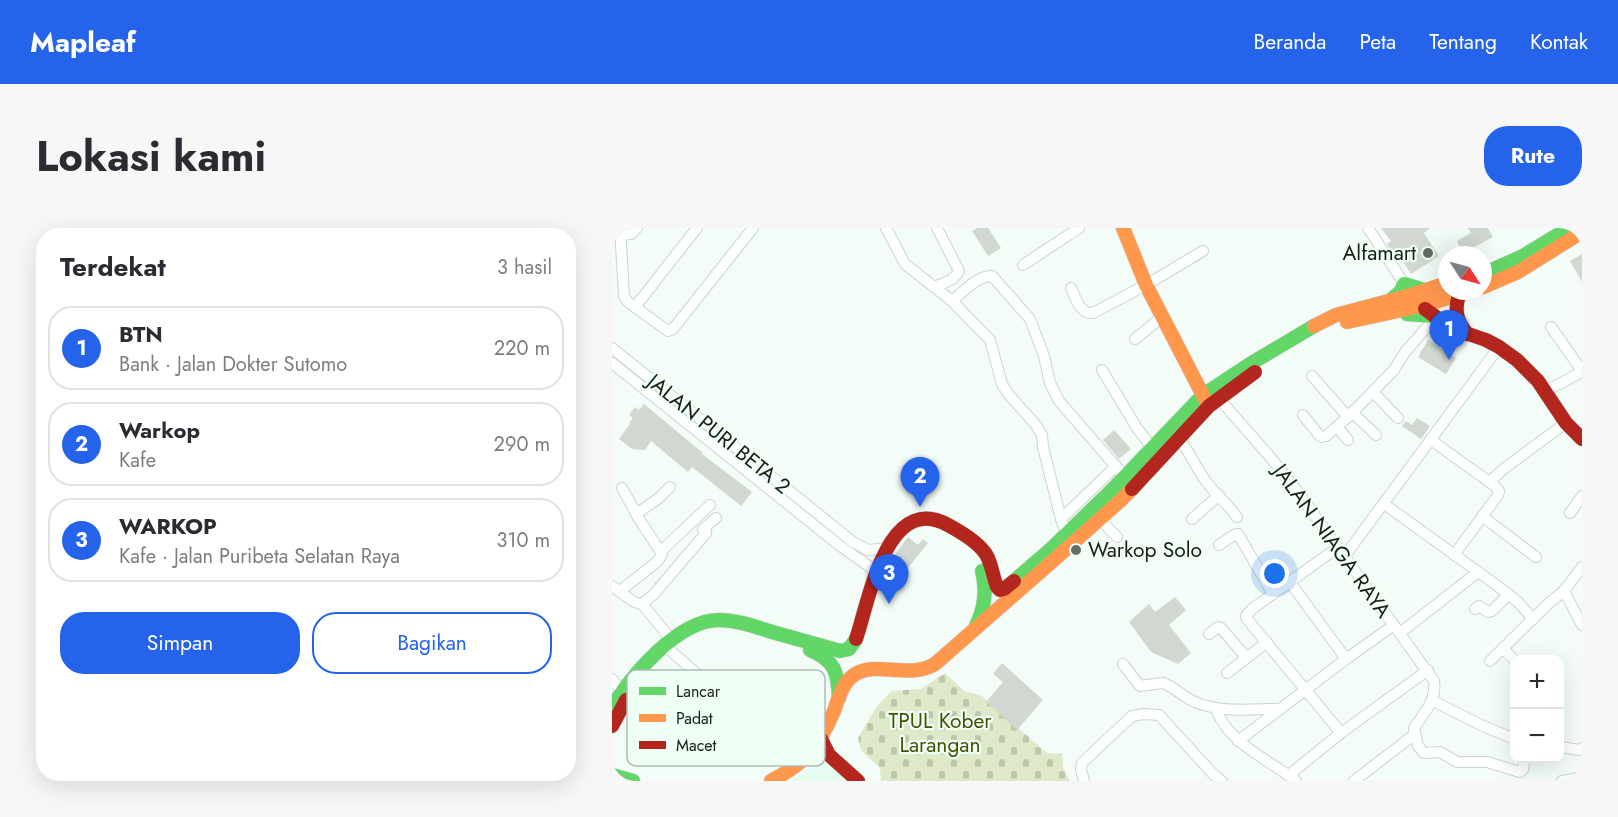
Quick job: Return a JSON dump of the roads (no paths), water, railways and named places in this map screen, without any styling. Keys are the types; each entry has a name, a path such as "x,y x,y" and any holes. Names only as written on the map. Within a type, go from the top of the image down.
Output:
{"main road":[{"path":"1123,228 1146,285 1162,317 1210,397"},
{"path":"1492,270 1523,256 1569,228"},
{"path":"1492,283 1518,272 1582,232"},
{"path":"825,730 839,698 850,679 858,672 927,669 972,633 1009,592 1069,539 1120,472 1153,448 1210,397 1330,328 1392,306 1413,290 1438,286"},
{"path":"1413,290 1421,306 1434,317 1451,328 1499,347 1530,372 1576,429"},
{"path":"1392,306 1421,306 1441,300"},
{"path":"1460,300 1455,306 1455,312 1459,325 1467,333"},
{"path":"1392,306 1434,317"},
{"path":"1069,539 1100,519 1120,500 1179,438 1210,397"},
{"path":"641,670 668,642 684,631 705,622 718,620 733,621 843,652 849,650 856,639 875,575 888,548 908,524 924,517 934,517 943,521 986,554 997,588 1009,592"},
{"path":"962,534 978,560 986,586 984,608 972,633"},
{"path":"684,631 710,626 729,628 817,652 829,659 835,670 839,684 839,698"},
{"path":"643,670 646,664"},
{"path":"612,707 627,685"},
{"path":"612,726 627,699"},
{"path":"825,747 829,755 858,781"},
{"path":"771,781 797,766"},
{"path":"613,774 633,781"}],"street":[{"path":"637,228 631,234 620,232 624,296 668,331 673,329 753,228"},
{"path":"635,307 697,228"},
{"path":"886,228 906,264 952,301 990,340 1002,384 1042,435 1061,519 1069,539"},
{"path":"934,286 952,279 959,271 938,228"},
{"path":"1023,265 1079,228"},
{"path":"1368,228 1413,290"},
{"path":"1071,288 1082,310 1087,314 1093,313 1203,251"},
{"path":"952,301 979,280 992,276 1030,319 1044,356 1050,383 1059,401 1120,472 1061,519"},
{"path":"1135,339 1162,317"},
{"path":"1303,415 1322,437 1326,436 1393,371 1434,317"},
{"path":"1546,391 1581,372 1551,327"},
{"path":"1341,733 1246,616 1252,609 1290,582 1341,552 1384,504 1499,347"},
{"path":"1571,355 1582,347"},
{"name":"JALAN PURI BETA 2","path":"612,348 752,460 823,525"},
{"name":"JALAN PURI BETA 2","path":"612,363 745,470 850,546 875,575"},
{"path":"1102,370 1137,428 1153,448"},
{"path":"1312,376 1350,415 1376,435"},
{"path":"1373,392 1398,418"},
{"name":"JALAN NIAGA RAYA","path":"1210,397 1271,458 1428,670 1435,684 1432,701"},
{"path":"1337,427 1348,440"},
{"path":"1489,482 1506,467 1576,429"},
{"path":"1179,438 1204,478 1237,517"},
{"path":"1431,440 1498,489 1498,495 1457,557 1461,585"},
{"path":"745,470 752,460"},
{"path":"636,514 670,487"},
{"path":"622,488 661,551 662,558 616,589 634,602 642,604 668,642 697,670"},
{"path":"1192,519 1219,495"},
{"path":"1570,513 1582,496"},
{"path":"1384,504 1509,594 1533,619"},
{"path":"661,551 710,505"},
{"path":"1482,516 1536,557"},
{"path":"642,604 654,594 706,533 703,529 716,518"},
{"path":"1100,519 1118,537"},
{"path":"1219,545 1238,534 1274,594"},
{"name":"JALAN PURI BETA 2","path":"850,546 868,550 888,548"},
{"path":"1490,661 1564,591 1582,567"},
{"path":"1238,741 1346,659 1397,629 1478,572"},
{"path":"1290,582 1346,659"},
{"path":"1564,591 1582,625"},
{"path":"1475,609 1479,606 1488,612 1492,611 1509,594"},
{"path":"1209,634 1218,627 1221,628 1246,657"},
{"path":"1227,673 1267,642"},
{"path":"1503,648 1510,656"},
{"path":"1123,664 1140,686 1163,682 1190,699 1216,709 1279,710"},
{"path":"1216,709 1222,724 1238,741 1292,778 1341,733 1428,670"},
{"path":"612,679 622,691"},
{"path":"1510,737 1432,701 1414,728 1418,746 1424,753 1440,752 1457,762 1487,762 1520,772 1524,763"},
{"path":"1084,781 1082,763 1132,716 1144,714 1159,715 1215,779"},
{"path":"1354,781 1415,734"},
{"path":"1564,748 1579,750 1582,748"},
{"path":"1562,781 1579,778 1582,780"}],"place":[{"name":"Alfamart","path":"1428,253"},
{"name":"BTN","path":"1449,360"},
{"name":"Warkop","path":"920,507"},
{"name":"Warkop Solo","path":"1076,550"},
{"name":"WARKOP","path":"889,604"}],"park label":[{"name":"TPUL Kober Larangan","path":"940,733"}]}
